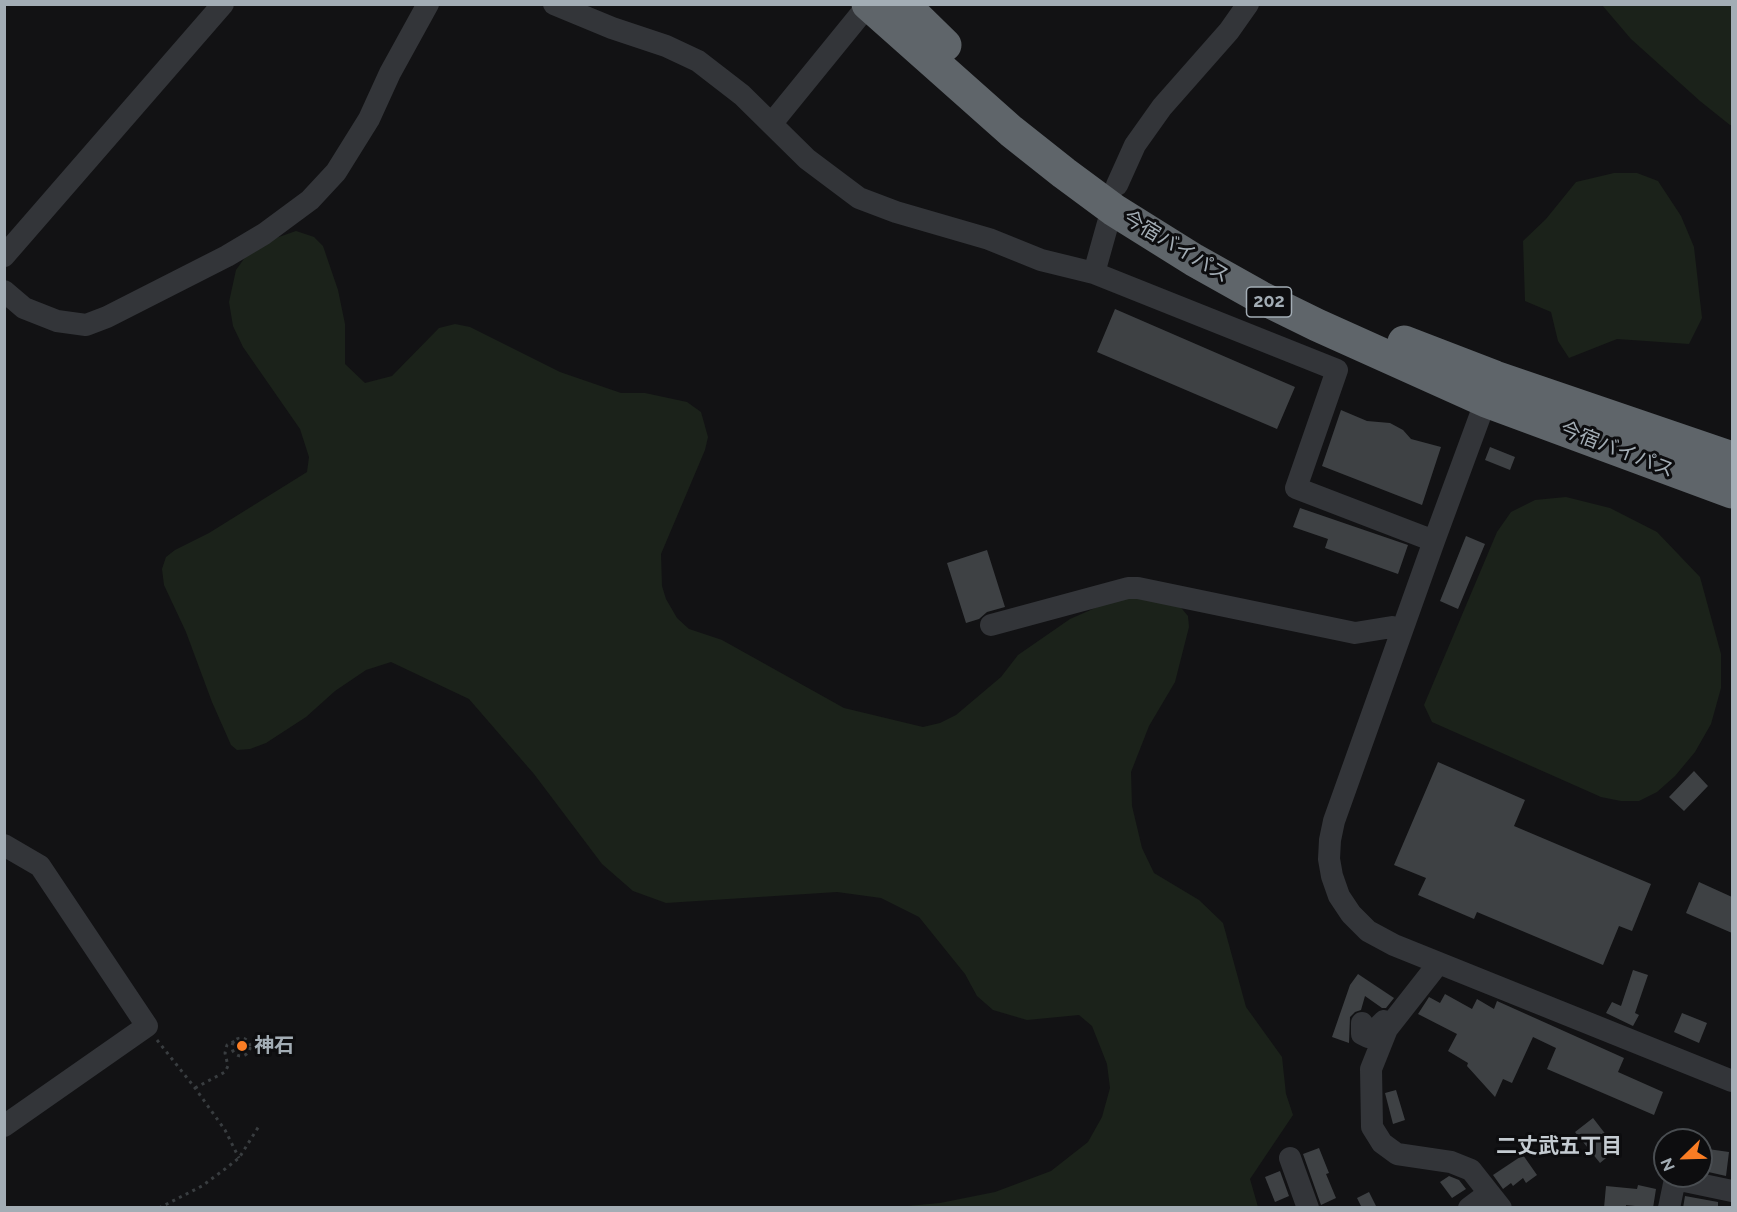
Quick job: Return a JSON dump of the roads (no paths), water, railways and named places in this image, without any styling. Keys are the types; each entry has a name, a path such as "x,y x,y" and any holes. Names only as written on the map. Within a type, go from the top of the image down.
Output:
{"highway":[{"name":"今宿バイパス","path":"903,4 954,53 1116,198 1194,260 1270,302 1387,358 1732,458"},
{"name":"今宿バイパス","path":"868,5 1011,131 1116,198"},
{"name":"今宿バイパス","path":"1490,389 1732,492"}],"street":[{"path":"4,291 24,308 57,321 86,325 107,317 228,256 271,229 310,200 336,172 369,119 390,73 428,4"},
{"path":"554,4 612,28 666,46 698,61 742,95 807,159 859,198 896,212 989,239 1041,260 1094,273 1337,370 1296,488 1434,541"},
{"path":"1094,273 1116,198 1135,145 1162,107 1229,31 1248,4"},
{"path":"772,123 868,5"},
{"path":"4,256 214,8"},
{"path":"1490,389 1334,821 1329,859 1332,876 1339,896 1351,914 1368,931 1394,945 1732,1086"},
{"path":"991,625 1128,588 1138,588 1355,633 1392,627 1402,629"},
{"path":"4,844 40,866 147,1026 4,1126"},
{"path":"1438,964 1390,1025 1371,1069 1372,1127 1382,1143 1397,1154 1451,1162 1471,1170 1495,1200 1469,1208"},
{"path":"1362,1023 1362,1034 1368,1037 1384,1021 1390,1025"},
{"path":"1290,1158 1308,1208"},
{"path":"1669,1208 1675,1179 1732,1191"}],"place":[{"name":"神石","path":"242,1046"}],"district":[{"name":"二丈武五丁目","path":"1559,1147"}]}
